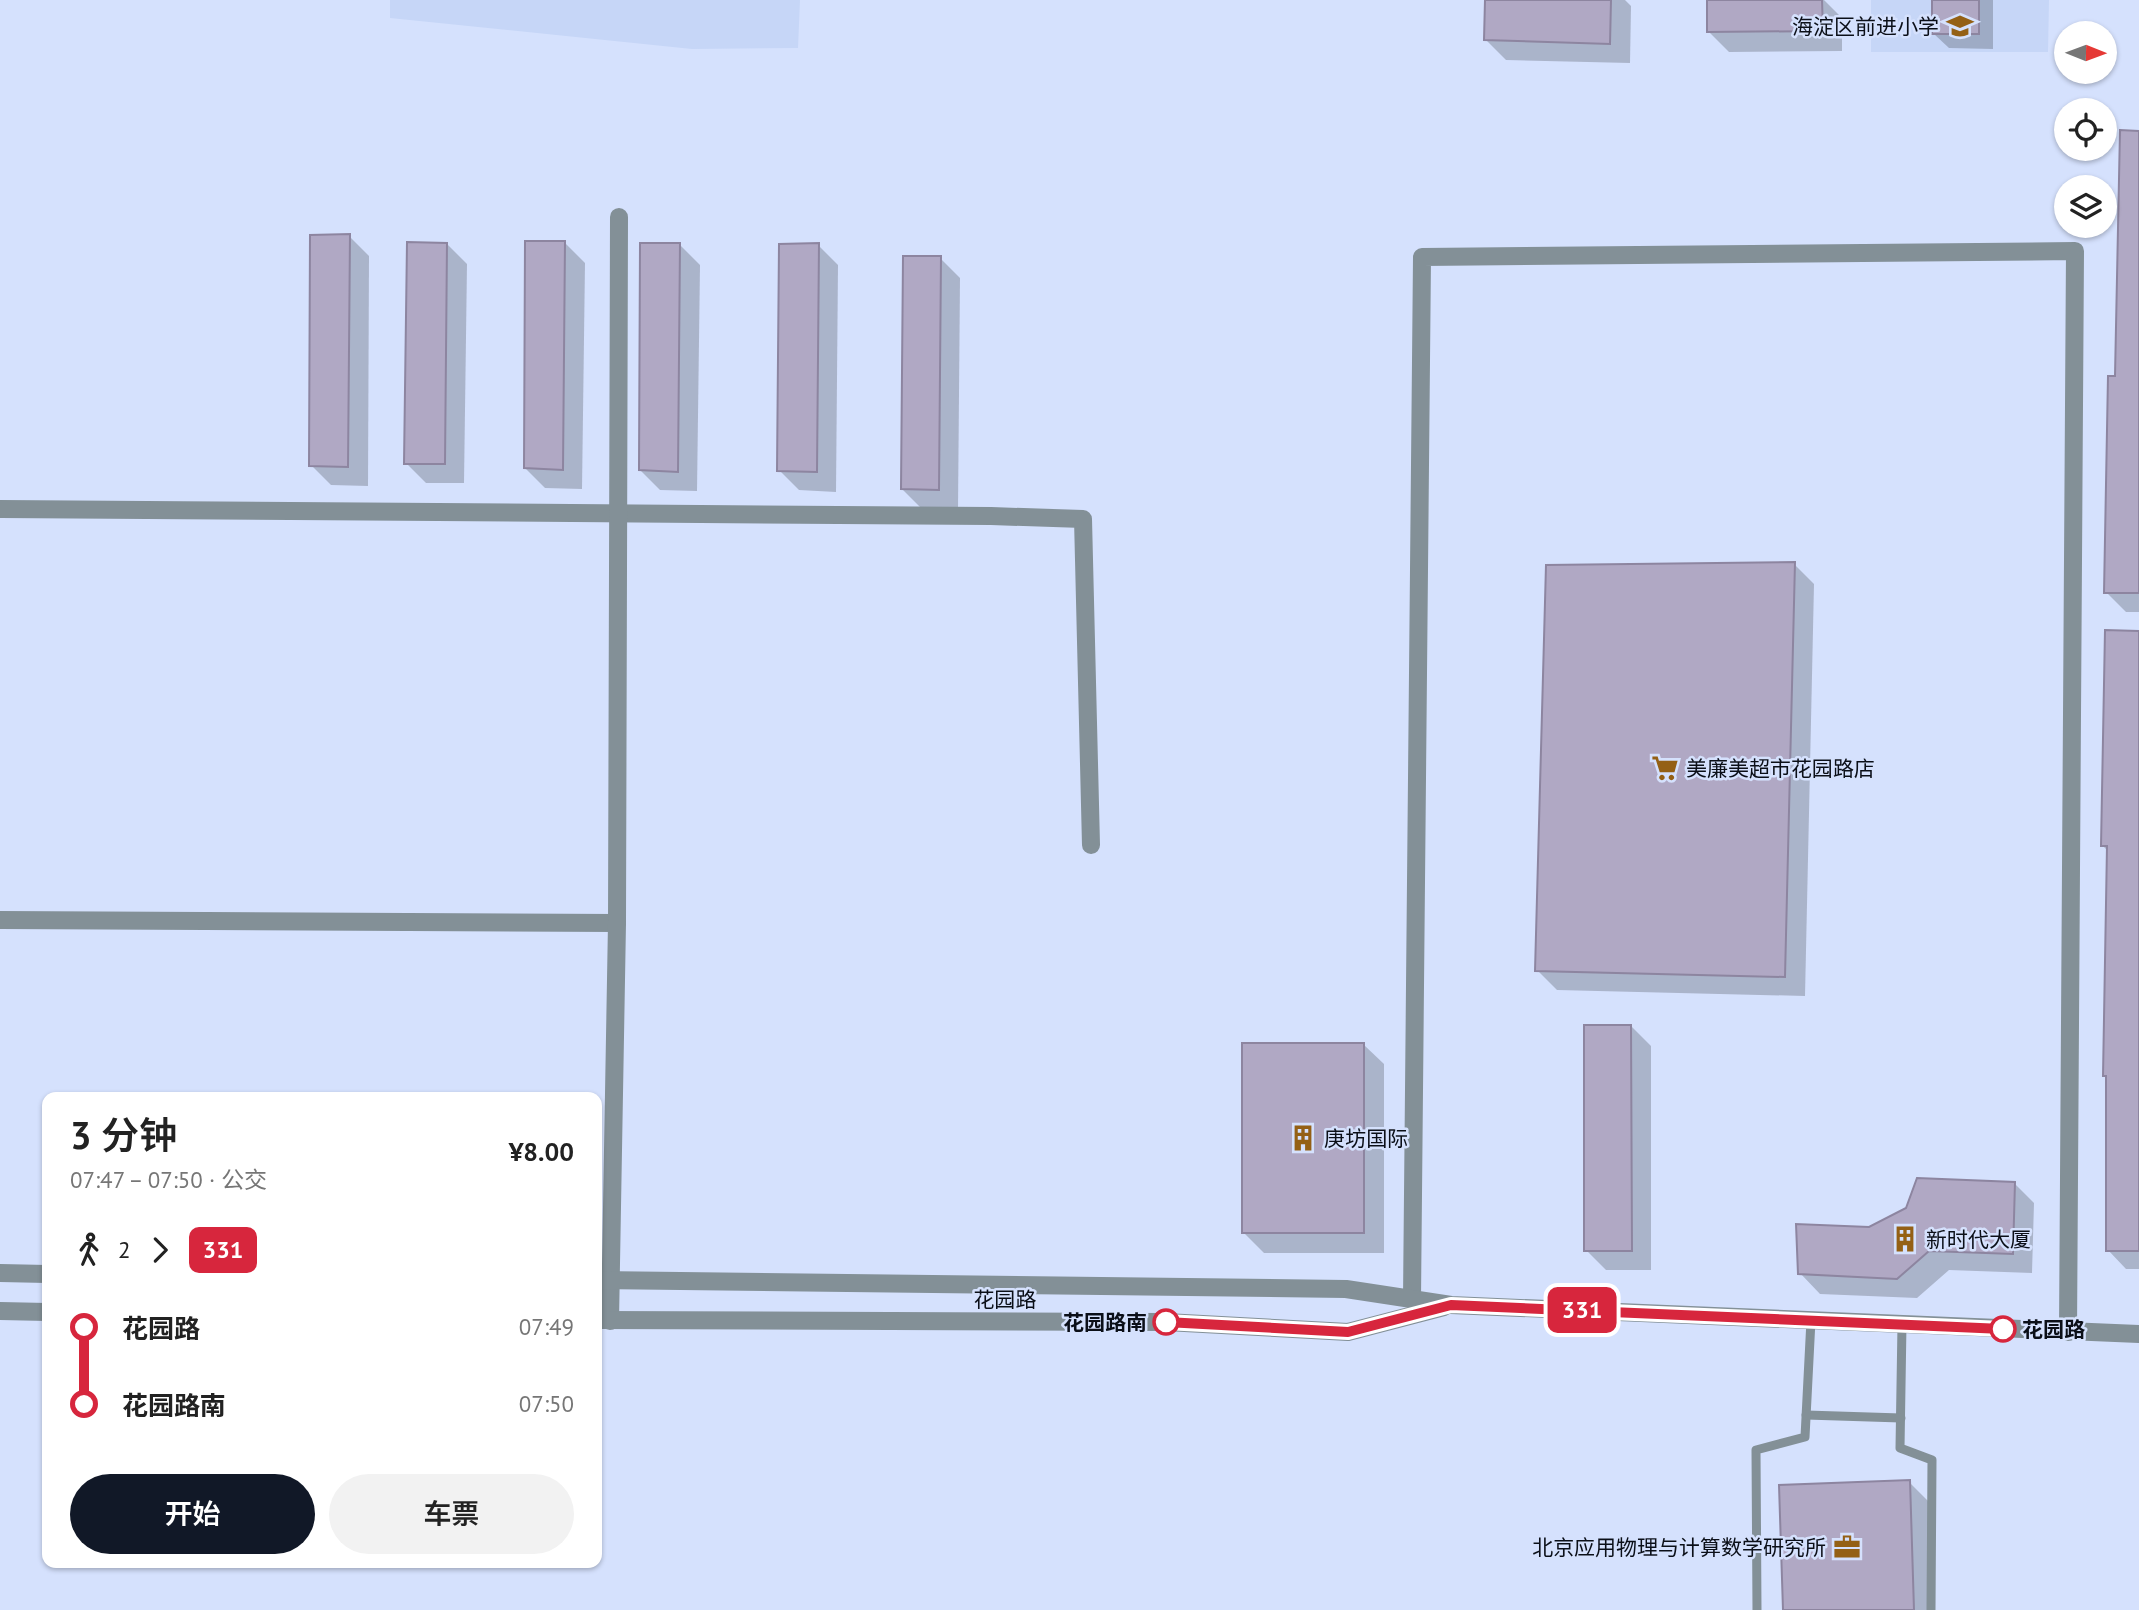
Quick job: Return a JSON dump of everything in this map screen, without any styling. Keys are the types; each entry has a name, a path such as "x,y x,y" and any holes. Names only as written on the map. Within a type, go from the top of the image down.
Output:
{"street":[{"path":"604,1320 617,923 618,217"},
{"path":"1412,1299 1422,257 2075,251 2068,1332"},
{"path":"0,509 991,516 1083,519 1091,845"},
{"path":"0,920 617,923"},
{"path":"0,1273 42,1274"},
{"name":"花园路","path":"604,1280 1346,1289 1451,1305 2139,1334"},
{"name":"花园路","path":"604,1320 1166,1322 1348,1332 1451,1305"},
{"path":"0,1311 42,1311"}],"lane":[{"path":"1757,1610 1756,1450 1805,1437 1811,1320"},
{"path":"1902,1324 1900,1448 1932,1460 1931,1610"},
{"path":"1806,1415 1901,1418"}],"shaded area":[{"path":"390,0 800,0 798,48 692,49 390,18"},
{"name":"海淀区前进小学","path":"1871,0 2049,0 2048,52 1871,52"}],"building":[{"path":"1485,0 1611,0 1610,44 1484,40"},
{"path":"1707,0 1822,0 1823,31 1707,32"},
{"path":"1932,0 1979,0 1979,34 1932,34"},
{"path":"2120,130 2139,131 2139,593 2104,593 2108,376 2115,376"},
{"path":"350,234 348,467 309,466 310,235"},
{"path":"525,241 565,241 563,470 524,468"},
{"path":"407,242 447,243 445,464 404,464"},
{"path":"640,243 680,243 678,472 639,470"},
{"path":"819,243 817,472 777,471 779,244"},
{"path":"903,256 941,256 939,490 901,489"},
{"name":"美廉美超市花园路店","path":"1795,562 1785,977 1535,971 1546,565"},
{"path":"2105,630 2139,631 2139,1251 2106,1251 2106,1076 2103,1076 2107,846 2101,846"},
{"path":"1584,1025 1631,1025 1632,1251 1584,1251"},
{"name":"庚坊国际","path":"1242,1043 1364,1043 1364,1233 1242,1233"},
{"name":"新时代大厦","path":"1917,1178 2015,1182 2013,1254 1929,1251 1897,1279 1798,1274 1796,1224 1869,1227 1906,1208"},
{"name":"北京应用物理与计算数学研究所","path":"1910,1480 1914,1610 1783,1610 1779,1485"}],"bus line":[{"name":"331","path":"1166,1322 1348,1332 1451,1305 2003,1329"}],"place":[{"name":"海淀区前进小学","path":"1960,26"},
{"name":"美廉美超市花园路店","path":"1665,768"},
{"name":"庚坊国际","path":"1303,1138"},
{"name":"新时代大厦","path":"1905,1239"},
{"name":"花园路南","path":"1166,1322"},
{"name":"花园路","path":"2003,1329"},
{"name":"北京应用物理与计算数学研究所","path":"1847,1547"}]}
